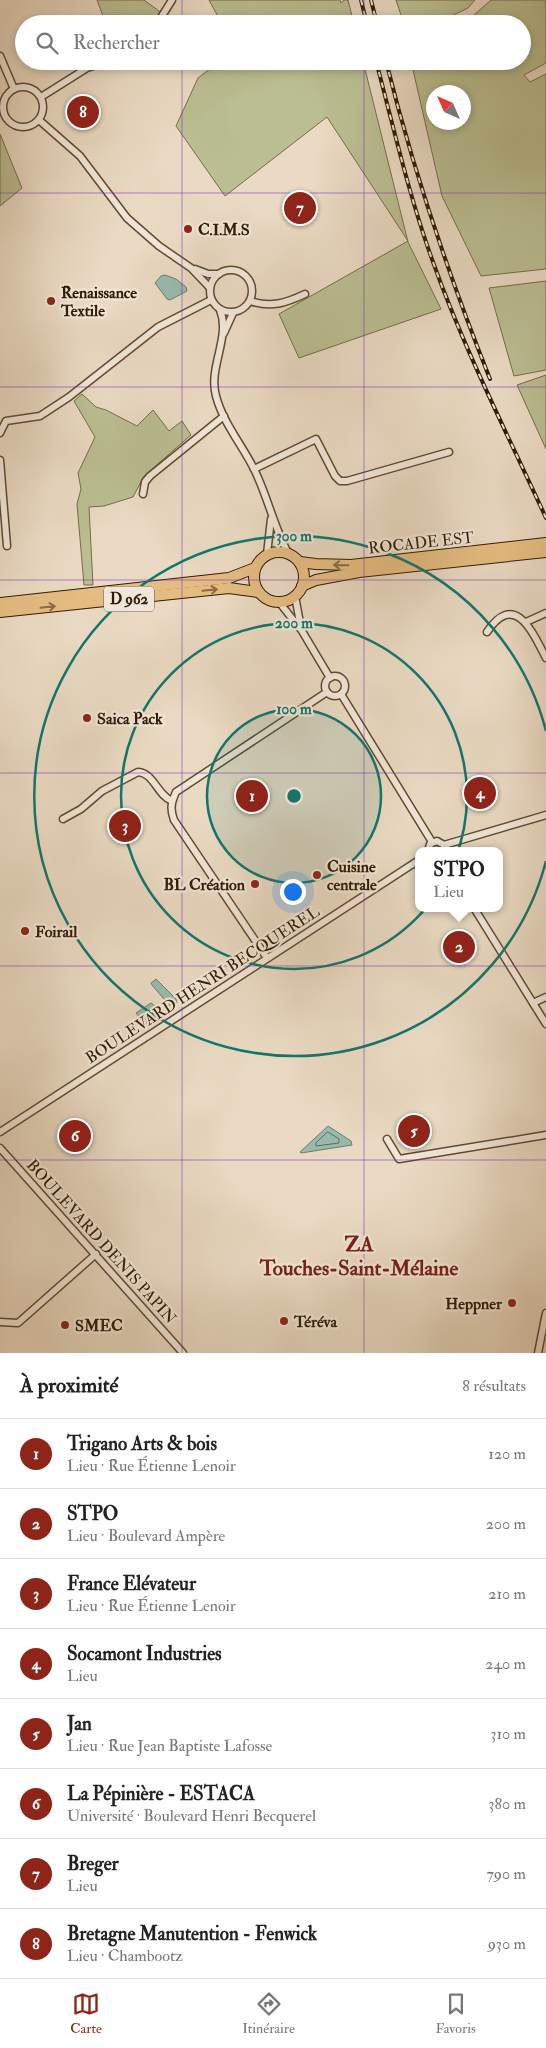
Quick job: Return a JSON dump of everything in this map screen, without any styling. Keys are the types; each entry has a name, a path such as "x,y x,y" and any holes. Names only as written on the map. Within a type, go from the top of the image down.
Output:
{"main road":[{"name":"ROCADE EST","path":"300,562 351,565 546,544"},
{"path":"277,551 288,553 300,562 304,578 302,586 295,596 286,601 279,602 264,597 258,592 253,576 258,561 267,554 277,551"},
{"path":"302,586 316,580 359,572 546,552"},
{"name":"D 962","path":"0,603 229,578 255,568"},
{"name":"D 962","path":"0,612 229,588 258,592"}],"street":[{"path":"163,15 172,0"},
{"path":"0,56 14,89"},
{"path":"41,97 84,70"},
{"path":"20,87 32,89 41,97 44,105 43,113 34,124 22,127 10,122 2,112 5,98 14,89 20,87"},
{"path":"39,120 80,156 127,218 159,246 191,268 210,288 212,300 220,310 223,318 222,337 214,374 216,396 224,416 266,493 272,515 288,553"},
{"path":"191,268 208,274 219,274 228,270 235,270 247,277 252,288 250,301 240,311 220,310"},
{"path":"210,288 219,274"},
{"path":"250,301 261,305 285,304 305,294"},
{"path":"0,433 6,421 40,416 69,397 158,327 212,300"},
{"path":"222,337 233,312"},
{"path":"143,494 145,482 150,476 224,416"},
{"path":"254,469 316,439 336,476 340,480 347,481 449,452"},
{"path":"0,460 7,546"},
{"path":"267,554 272,515"},
{"path":"295,596 302,631"},
{"path":"279,602 302,631 330,678"},
{"path":"526,622 546,613"},
{"path":"487,632 498,618 512,614 526,622 546,658"},
{"path":"338,677 343,680 345,689 341,694 332,695 327,692 326,683 330,678 338,677"},
{"path":"267,958 174,820 171,810 172,801 176,792 327,692"},
{"path":"341,694 432,842"},
{"path":"63,819 81,809 102,791 138,772 148,775 164,796 172,801"},
{"path":"447,847 546,815"},
{"path":"432,842 437,841 443,847"},
{"path":"429,847 432,842"},
{"name":"BOULEVARD HENRI BECQUEREL","path":"0,1132 415,863"},
{"path":"476,912 546,1024"},
{"path":"533,1003 546,997"},
{"path":"387,1140 398,1159 546,1135"},
{"name":"BOULEVARD DENIS PAPIN","path":"0,1148 183,1353"},
{"path":"0,1322 18,1323 96,1254"},
{"path":"538,1353 546,1313"}],"green space":[{"path":"97,0 144,0 163,14 162,15 103,15"},
{"path":"209,0 340,0 341,3 344,0 348,0 352,15 217,15"},
{"path":"396,0 475,0 468,8 454,15 401,15"},
{"path":"491,0 546,0 546,63 524,75 530,82 546,74 546,269 481,276 442,196 427,130 471,130 471,85 426,85 426,126 413,70 531,70 531,15 474,15"},
{"path":"208,70 365,70 408,240 327,117 225,196 176,126 198,78"},
{"path":"0,134 22,188 0,206"},
{"path":"408,241 441,309 299,358 279,314"},
{"path":"546,281 546,370 514,376 489,288"},
{"path":"546,375 546,449 517,385"},
{"path":"82,394 96,407 137,426 153,410 169,431 182,421 191,435 144,476 133,497 104,506 89,507 93,585 84,585 77,504 81,489 78,473 95,437 74,401"}],"water":[{"path":"165,275 176,279 186,287 187,291 170,300 167,299 155,283 161,276"},
{"path":"156,979 176,999 177,1003 173,1006 169,1005 152,985 151,983"},
{"path":"151,1003 161,1011 161,1014 146,1026 136,1013"},
{"path":"328,1126 351,1141 352,1145 300,1152"}],"railway":[{"path":"361,0 365,15"},
{"path":"371,0 375,15"},
{"path":"378,70 409,187 433,262 472,359 546,518"},
{"path":"388,70 433,222 460,301 490,379"}],"place":[{"name":"Bretagne Manutention - Fenwick","path":"83,112"},
{"name":"Breger","path":"300,208"},
{"name":"C.I.M.S","path":"188,229"},
{"name":"Renaissance Textile","path":"51,301"},
{"name":"Saica Pack","path":"87,718"},
{"name":"Socamont Industries","path":"480,793"},
{"name":"Trigano Arts & bois","path":"252,796"},
{"name":"France Elévateur","path":"125,826"},
{"name":"Cuisine centrale","path":"317,875"},
{"name":"BL Création","path":"255,884"},
{"name":"Foirail","path":"25,931"},
{"name":"STPO","path":"459,947"},
{"name":"Jan","path":"414,1131"},
{"name":"La Pépinière - ESTACA","path":"75,1136"},
{"name":"Heppner","path":"512,1303"},
{"name":"Téréva","path":"284,1321"},
{"name":"SMEC","path":"65,1325"}],"district":[{"name":"ZA Touches-Saint-Mélaine","path":"359,1256"}]}
